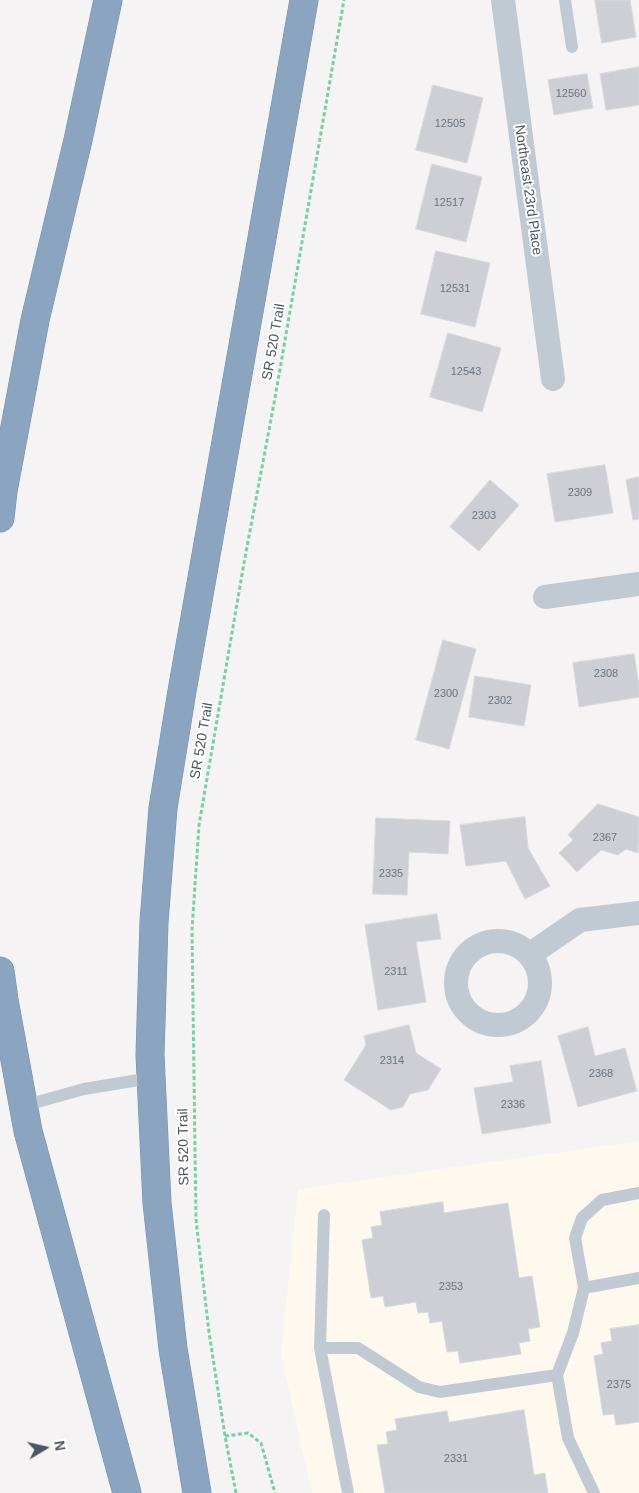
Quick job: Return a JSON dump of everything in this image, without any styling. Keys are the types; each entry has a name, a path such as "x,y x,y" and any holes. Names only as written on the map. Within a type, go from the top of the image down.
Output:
{"highway":[{"path":"0,518 3,491 35,320 78,140 108,0"},
{"path":"197,1493 172,1339 157,1203 150,1055 154,922 163,808 304,0"},
{"path":"0,971 28,1131 126,1493"}],"street":[{"name":"Northeast 23rd Place","path":"503,0 553,379"},
{"path":"545,597 639,584"},
{"path":"529,955 580,920 639,913"}],"lane":[{"path":"565,0 572,47"},
{"path":"23,1106 84,1089 151,1078"},
{"path":"594,1493 568,1438 557,1375 573,1333 584,1288 575,1238 582,1218 602,1200 639,1193"},
{"path":"324,1215 320,1348 348,1493"},
{"path":"584,1288 639,1278"},
{"path":"320,1348 358,1348 419,1387 440,1392 557,1375"}],"path":[{"name":"SR 520 Trail","path":"236,1493 209,1332 196,1220 192,930 199,825 344,0"},
{"path":"225,1436 248,1433 261,1443 275,1493"}],"shaded area":[{"path":"639,1141 639,1493 312,1493 281,1354 298,1189"}],"building":[{"path":"595,0 630,0 636,37 602,43"},
{"path":"639,67 639,105 606,110 600,74"},
{"path":"587,74 593,108 554,115 548,80"},
{"path":"433,85 483,98 467,163 416,150"},
{"path":"432,164 482,177 466,242 416,229"},
{"path":"436,251 490,263 475,327 421,314"},
{"path":"448,333 501,348 482,412 430,397"},
{"path":"605,465 613,513 555,522 547,474"},
{"path":"639,477 639,519 633,520 626,480"},
{"path":"490,480 519,505 479,551 450,527"},
{"path":"443,640 476,649 449,749 416,740"},
{"path":"634,654 639,697 579,707 573,663"},
{"path":"475,676 531,685 524,726 469,717"},
{"path":"598,804 639,817 638,853 626,849 618,855 601,850 577,872 559,853 573,840 568,835"},
{"path":"525,817 528,848 550,886 525,899 506,861 466,866 460,825"},
{"path":"376,818 450,821 448,854 409,852 407,895 373,894"},
{"path":"437,914 441,939 416,942 426,1002 378,1010 365,925"},
{"path":"409,1025 416,1053 441,1069 428,1090 410,1094 403,1107 391,1110 344,1080 366,1045 364,1036"},
{"path":"588,1027 595,1056 625,1048 637,1091 578,1107 558,1036"},
{"path":"541,1061 551,1123 482,1134 474,1088 513,1082 510,1066"},
{"path":"443,1202 444,1213 508,1203 519,1278 532,1276 540,1327 528,1329 530,1341 519,1343 521,1354 460,1363 458,1351 447,1352 442,1321 430,1323 428,1312 418,1313 416,1302 385,1307 383,1296 371,1298 362,1240 373,1238 371,1227 382,1225 380,1212"},
{"path":"639,1325 639,1422 616,1425 614,1414 603,1415 594,1356 603,1354 601,1343 612,1341 610,1329"},
{"path":"524,1410 534,1475 545,1473 548,1493 385,1493 377,1445 388,1444 386,1432 397,1430 395,1419 447,1411 449,1422"}]}
